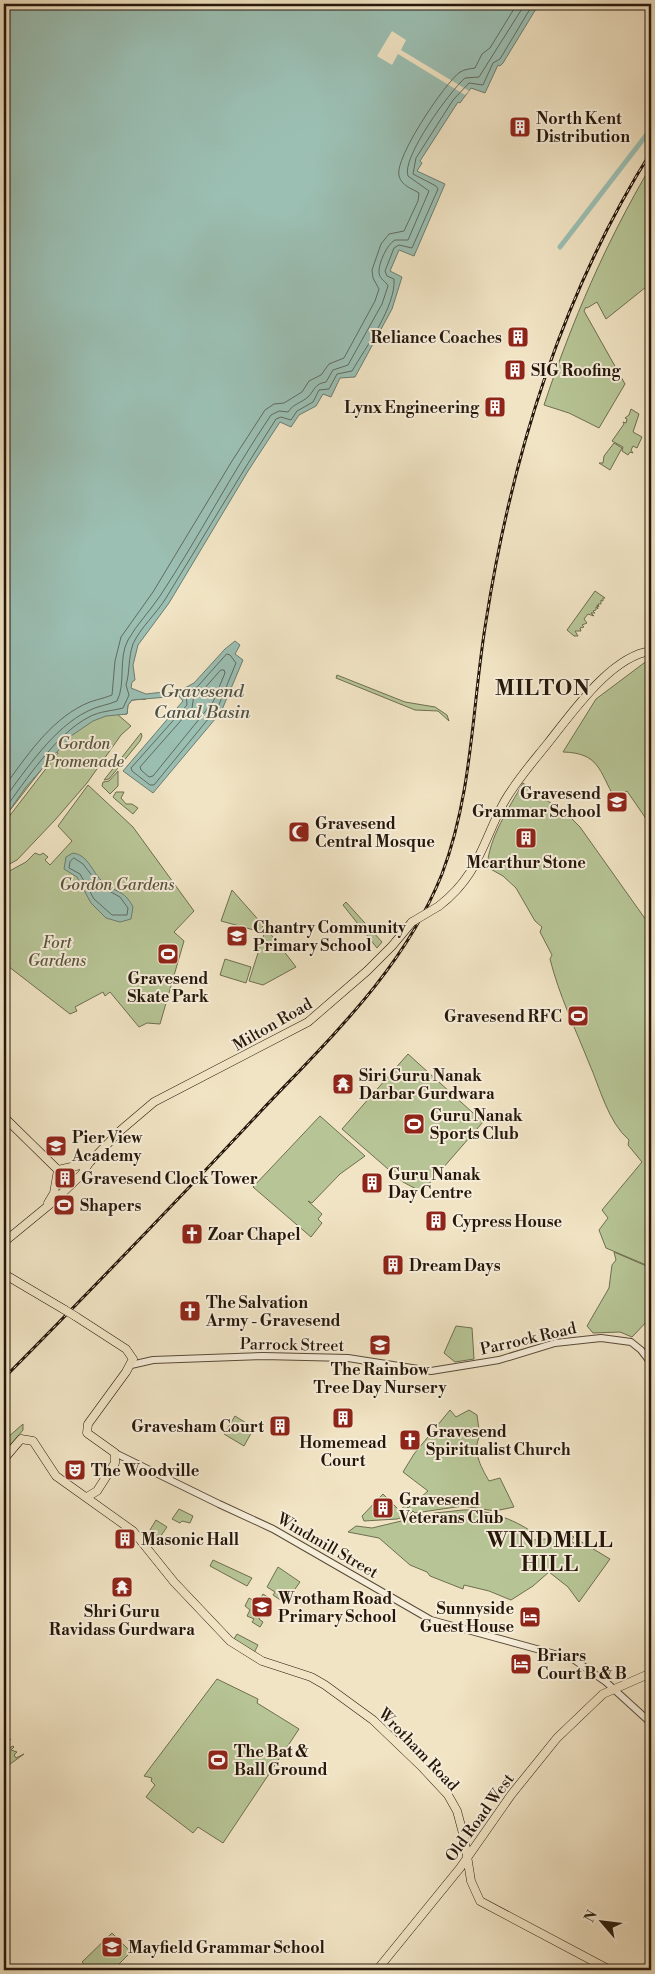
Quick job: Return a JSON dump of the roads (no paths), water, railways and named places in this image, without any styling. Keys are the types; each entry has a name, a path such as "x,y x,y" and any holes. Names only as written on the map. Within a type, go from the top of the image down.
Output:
{"main road":[{"name":"Milton Road","path":"4,1242 76,1179 121,1130 160,1098 278,1039 318,1015 392,946 412,922 439,906 456,892 476,866 503,804 530,766 597,684 632,658 651,650"},
{"path":"4,1117 58,1170"},
{"path":"58,1170 89,1163"},
{"path":"46,1206 54,1193 58,1170"},
{"path":"4,1274 126,1349 132,1361"},
{"name":"Windmill Street","path":"116,1453 87,1433 89,1422 132,1361"},
{"name":"Wrotham Road","path":"4,1459 22,1439 29,1439 36,1444 56,1476 133,1531 174,1582 236,1646 268,1663 318,1680 365,1713 388,1732 448,1795 457,1812 464,1837 471,1881 478,1899 484,1905 610,1970"},
{"path":"102,1509 95,1499 97,1490 115,1463 116,1453"},
{"path":"87,1497 97,1490"},
{"name":"Old Road West","path":"377,1970 457,1872 516,1788 557,1738 595,1700 614,1689 651,1673"},
{"path":"464,1837 470,1844 477,1844"},
{"path":"457,1872 465,1873 471,1881"}],"street":[{"name":"Parrock Road","path":"430,1371 492,1361 548,1345 591,1338 614,1338 631,1342 641,1350 651,1364"},
{"name":"Parrock Street","path":"132,1361 258,1356 348,1358 430,1371"},
{"name":"Windmill Street","path":"116,1453 273,1529 431,1620 492,1639 561,1655 578,1663 614,1689 651,1724"}],"water":[{"name":"Gravesend Canal Basin","path":"4,4 539,4 503,63 500,66 498,65 485,93 471,88 460,103 458,102 420,161 422,163 417,171 445,184 414,256 399,250 390,271 402,277 392,309 355,377 340,378 331,397 323,394 316,406 299,415 291,427 280,422 248,471 169,603 138,645 133,665 135,680 132,682 131,688 146,694 181,690 194,683 225,649 235,641 240,645 235,654 243,660 221,712 153,793 123,771 183,701 179,696 132,700 128,705 127,714 106,716 93,721 71,736 26,787 4,818"},
{"path":"73,853 83,857 103,882 123,894 130,901 133,907 131,919 120,922 106,918 91,903 77,877 64,869 66,857"}],"waterway":[{"path":"560,247 651,129"}],"railway":[{"path":"8,1374 339,1029 386,971 407,941 426,908 442,874 460,812 466,780 486,621 510,498 526,437 545,377 591,262 619,206 651,152"}],"place":[{"name":"North Kent Distribution","path":"520,127"},
{"name":"Reliance Coaches","path":"518,337"},
{"name":"SIG Roofing","path":"515,370"},
{"name":"Lynx Engineering","path":"495,407"},
{"name":"Gravesend Grammar School","path":"617,802"},
{"name":"Gravesend Central Mosque","path":"299,832"},
{"name":"Mcarthur Stone","path":"526,838"},
{"name":"Chantry Community Primary School","path":"237,936"},
{"name":"Gravesend Skate Park","path":"168,954"},
{"name":"Gravesend RFC","path":"578,1016"},
{"name":"Siri Guru Nanak Darbar Gurdwara","path":"343,1084"},
{"name":"Guru Nanak Sports Club","path":"414,1124"},
{"name":"Pier View Academy","path":"56,1146"},
{"name":"Gravesend Clock Tower","path":"65,1178"},
{"name":"Guru Nanak Day Centre","path":"372,1183"},
{"name":"Shapers","path":"64,1205"},
{"name":"Cypress House","path":"436,1221"},
{"name":"Zoar Chapel","path":"192,1234"},
{"name":"Dream Days","path":"393,1265"},
{"name":"The Salvation Army - Gravesend","path":"190,1311"},
{"name":"The Rainbow Tree Day Nursery","path":"380,1345"},
{"name":"Homemead Court","path":"343,1418"},
{"name":"Gravesham Court","path":"280,1426"},
{"name":"Gravesend Spiritualist Church","path":"410,1440"},
{"name":"The Woodville","path":"75,1470"},
{"name":"Gravesend Veterans Club","path":"383,1508"},
{"name":"Masonic Hall","path":"125,1539"},
{"name":"Shri Guru Ravidass Gurdwara","path":"122,1587"},
{"name":"Wrotham Road Primary School","path":"262,1607"},
{"name":"Sunnyside Guest House","path":"530,1617"},
{"name":"Briars Court B & B","path":"521,1664"},
{"name":"The Bat & Ball Ground","path":"218,1760"},
{"name":"Mayfield Grammar School","path":"112,1947"}],"district":[{"name":"MILTON","path":"543,688"},
{"name":"WINDMILL HILL","path":"550,1552"}],"park label":[{"name":"Gordon Promenade","path":"84,752"},
{"name":"Gordon Gardens","path":"117,884"},
{"name":"Fort Gardens","path":"57,951"}]}
